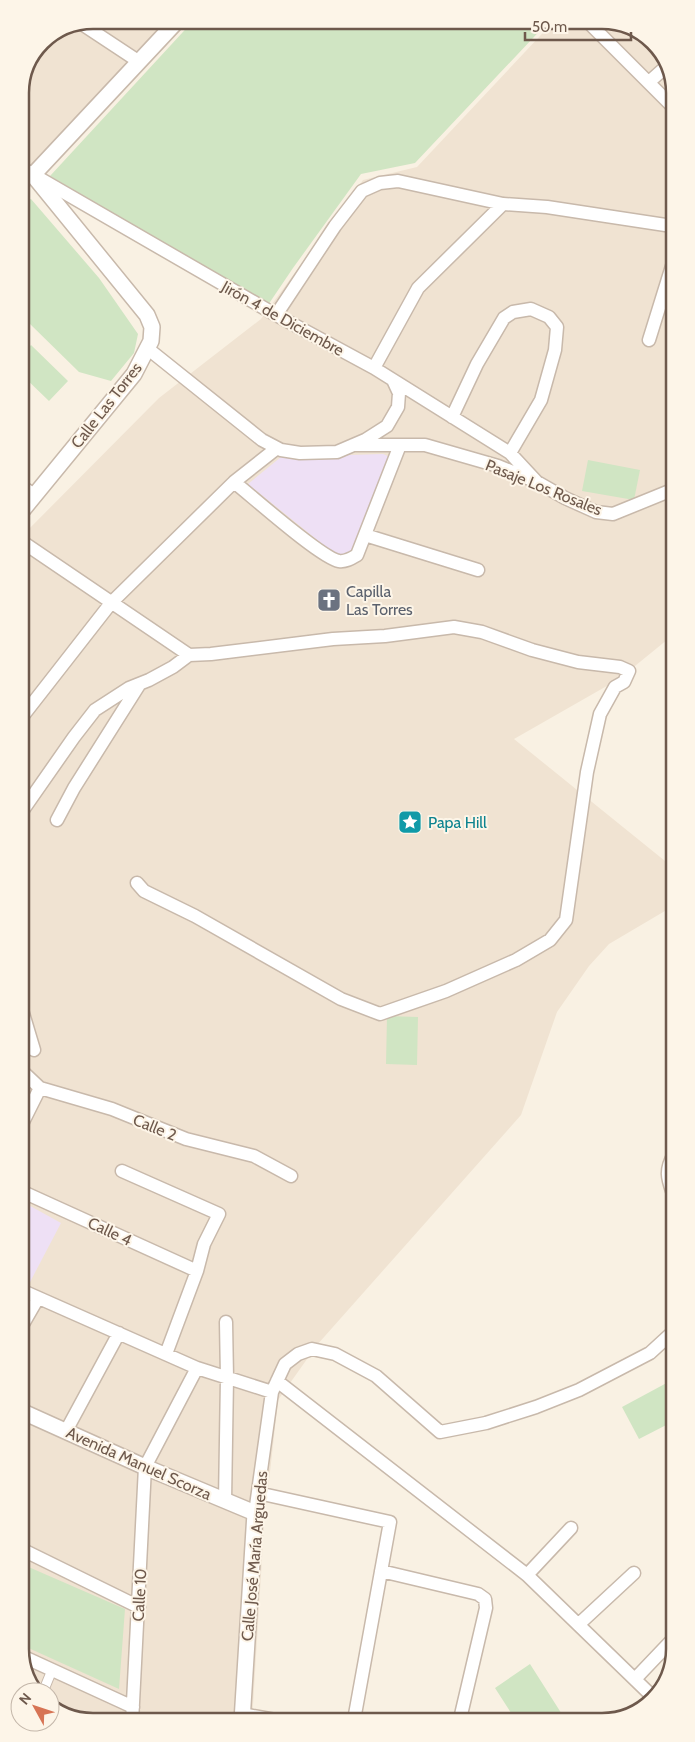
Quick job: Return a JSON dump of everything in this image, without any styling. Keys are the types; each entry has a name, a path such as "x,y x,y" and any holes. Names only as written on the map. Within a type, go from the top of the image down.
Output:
{"street":[{"path":"90,29 138,60"},
{"path":"29,165 169,29"},
{"path":"595,29 666,100"},
{"path":"649,82 662,70"},
{"name":"Jirón 4 de Diciembre","path":"29,173 276,316 374,368 510,453 537,482"},
{"name":"Calle Las Torres","path":"29,176 147,315 152,327 151,341 134,374 29,502"},
{"path":"276,316 335,226 362,191 380,183 398,181 503,204 556,208 666,225"},
{"path":"374,368 418,288 503,204"},
{"path":"649,340 666,285"},
{"path":"452,417 478,364 504,318 513,312 531,310 549,317 557,327 555,350 541,400 510,453"},
{"name":"Pasaje Los Rosales","path":"148,348 262,440 277,448 300,453 337,452 365,440 387,426 398,407 399,394 393,380"},
{"path":"234,482 332,559 344,561 357,555 400,444"},
{"name":"Pasaje Los Rosales","path":"353,445 425,445 498,466 537,482 565,498 596,512 613,514 666,492"},
{"path":"29,708 111,603 234,482 277,448"},
{"path":"29,492 34,495"},
{"path":"365,536 478,570"},
{"path":"29,547 189,655"},
{"path":"29,801 95,710 129,688 139,685 172,667 189,655 333,639 384,636 454,627 482,632 532,650 578,662 620,667 629,671 624,682 615,687 600,714 588,772 566,920 550,940 516,960 446,991 380,1014 341,999 195,916 144,891 137,883"},
{"path":"56,820 139,685"},
{"path":"29,1033 34,1050"},
{"name":"Calle 2","path":"29,1078 40,1088 112,1109 186,1139 254,1156 291,1176"},
{"path":"29,1109 40,1088"},
{"path":"122,1171 219,1214 204,1244 197,1271 166,1354"},
{"name":"Calle 4","path":"29,1195 197,1271"},
{"path":"29,1294 197,1368 227,1378 275,1387 527,1575 649,1693"},
{"path":"29,1314 38,1298"},
{"path":"225,1501 226,1322"},
{"path":"66,1431 118,1333"},
{"path":"275,1387 285,1364 298,1354 312,1349 335,1354 376,1376 440,1432 486,1423 580,1390 650,1353 666,1338"},
{"path":"145,1468 197,1368"},
{"name":"Calle José María Arguedas","path":"242,1713 255,1513 275,1387"},
{"name":"Avenida Manuel Scorza","path":"29,1415 145,1468 255,1513"},
{"name":"Calle 10","path":"133,1713 145,1468"},
{"path":"258,1493 390,1522 355,1713"},
{"path":"527,1575 571,1528"},
{"path":"29,1552 139,1607"},
{"path":"381,1571 478,1594 485,1599 486,1608 461,1713"},
{"path":"579,1624 634,1573"},
{"path":"635,1679 666,1646"},
{"path":"30,1660 133,1707"},
{"path":"47,1682 52,1670"}],"shaded area":[{"path":"181,29 29,189 29,88 34,68 39,57 47,47 57,39 80,30"},
{"path":"547,29 615,30 634,37 641,42 650,50 660,64 665,80 666,92 666,641 619,679 514,739 666,862 666,910 609,944 589,966 557,1012 521,1115 317,1345 278,1400 264,1526 252,1713 80,1712 60,1704 60,1682 37,1682 32,1670 29,1650 29,529 159,398 261,319 363,180 417,167"},
{"path":"383,454 390,457 357,549 337,556 248,484 281,457"},
{"path":"29,1205 61,1223 29,1284"}],"green space":[{"path":"186,29 542,29 415,163 361,174 268,305 50,176"},
{"path":"31,199 99,278 138,334 134,353 111,381 79,372 29,323 29,200"},
{"path":"31,345 68,381 49,401 29,382 29,347"},
{"path":"588,460 640,470 634,500 582,491"},
{"path":"387,1016 418,1017 417,1065 386,1064"},
{"path":"666,1383 666,1425 639,1439 622,1407"},
{"path":"29,1567 125,1609 119,1689 29,1648"},
{"path":"530,1664 561,1713 511,1713 495,1688"}],"place":[{"name":"Capilla Las Torres","path":"329,600"},
{"name":"Papa Hill","path":"410,822"}]}
